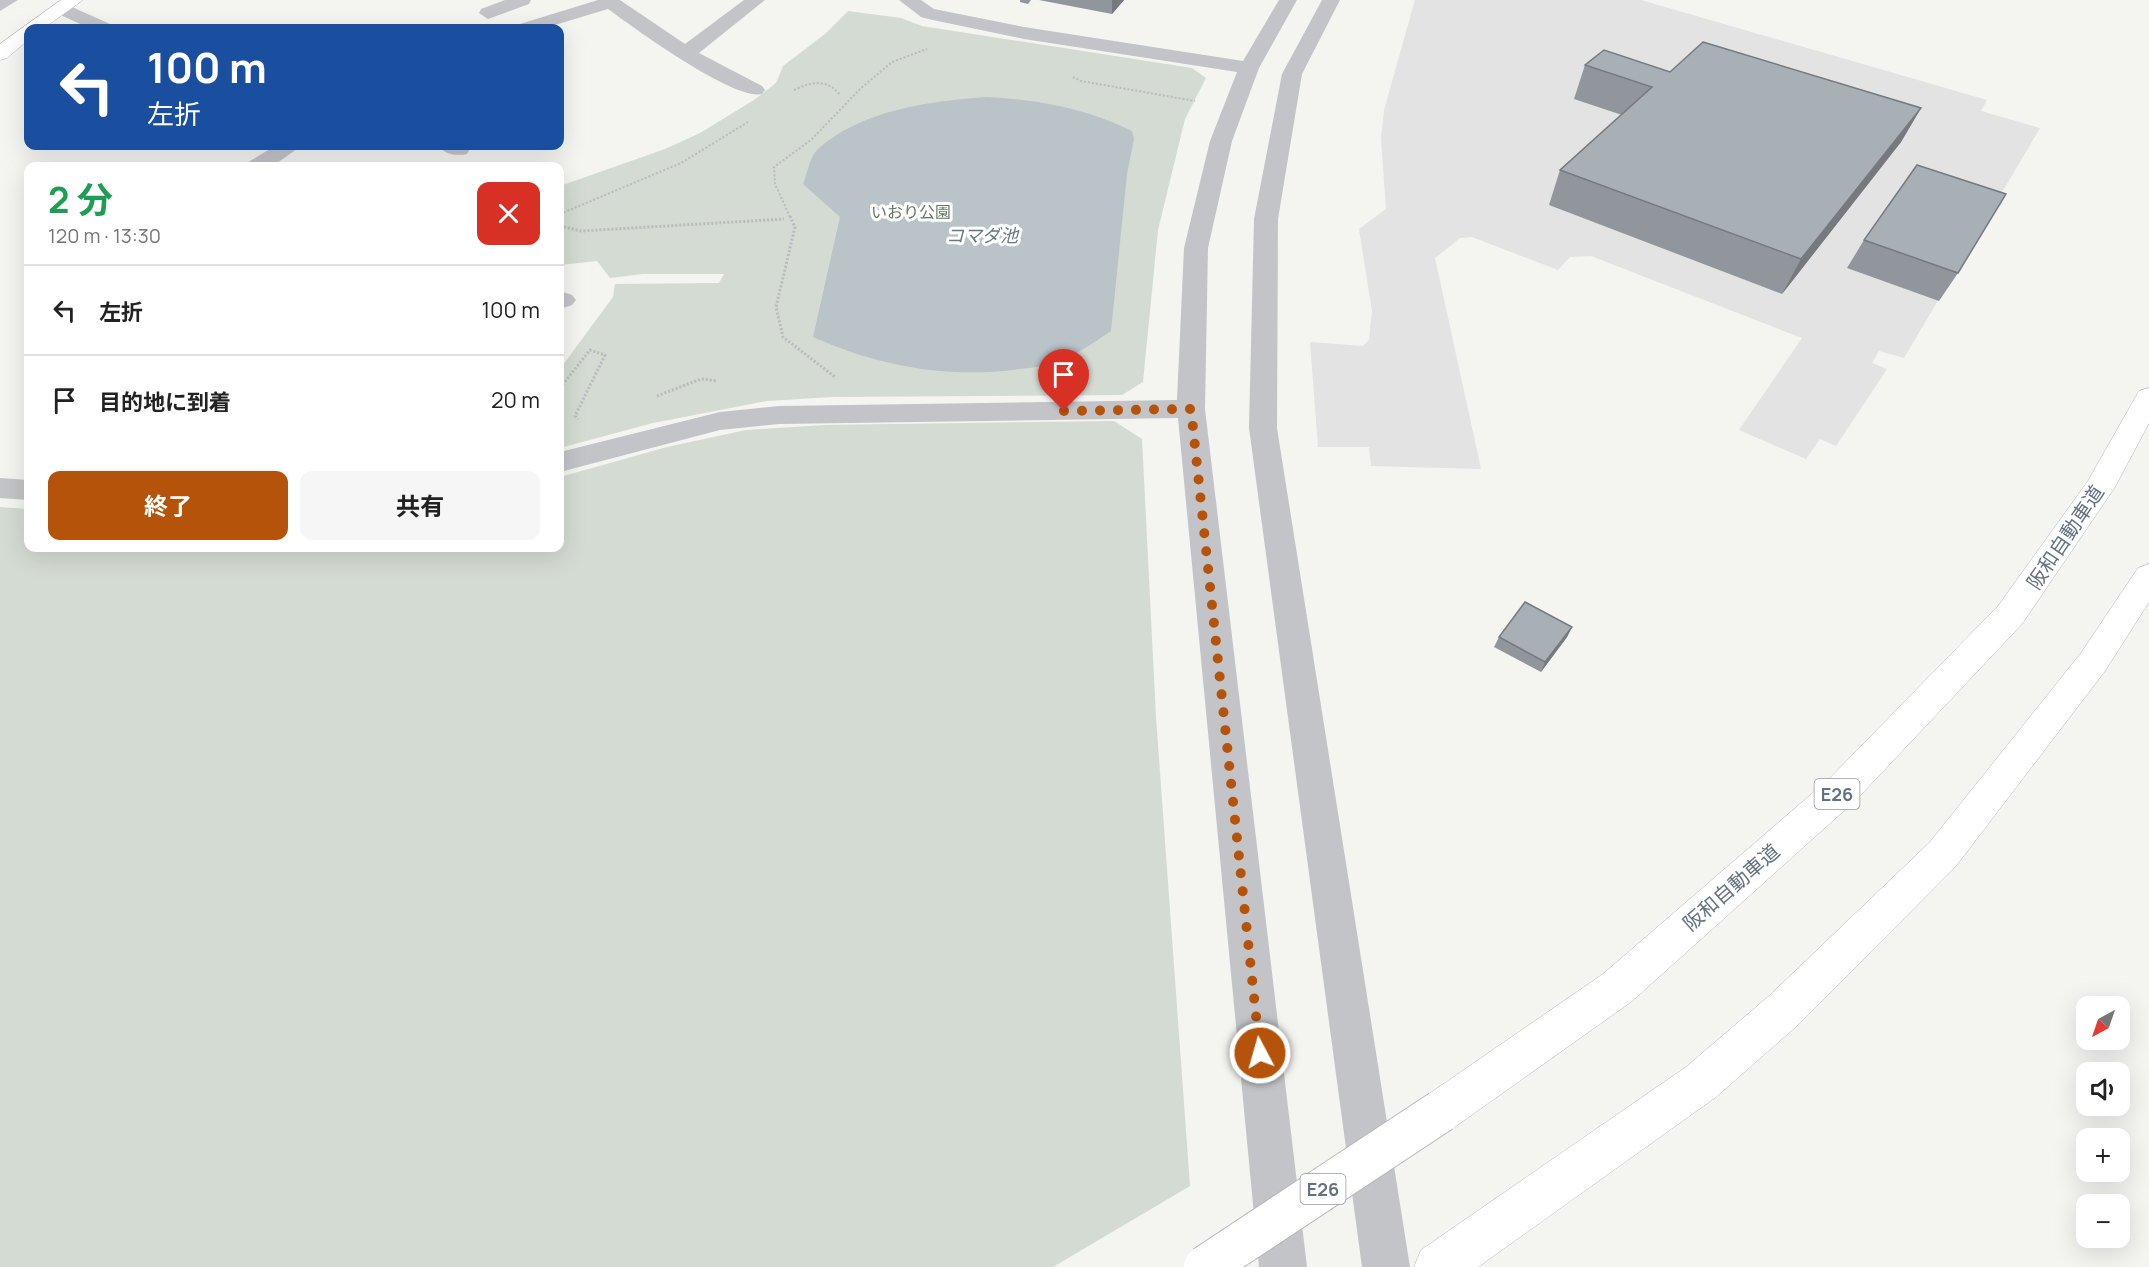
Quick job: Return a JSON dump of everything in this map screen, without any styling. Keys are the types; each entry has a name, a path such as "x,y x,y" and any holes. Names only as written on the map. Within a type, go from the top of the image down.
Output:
{"main road":[{"path":"39,24 68,4"},
{"path":"0,54 24,35"},
{"name":"阪和自動車道","path":"1205,1267 1441,1111 1617,988 1843,789 2010,615 2100,487 2149,397"},
{"path":"1452,1257 1701,1082 1784,1010 1943,854 2093,662 2149,576"}],"street":[{"path":"0,5 9,0"},
{"path":"488,13 522,0"},
{"path":"684,54 756,0"},
{"path":"908,0 928,13 1003,29 1249,68"},
{"path":"1283,1267 1191,409 1196,248 1221,141 1249,68 1288,0"},
{"path":"1331,0 1292,74 1266,219 1263,428 1386,1267"},
{"path":"538,24 597,3 611,2 710,70 755,90"},
{"path":"68,4 97,24"},
{"path":"264,162 284,150"},
{"path":"564,461 720,421 779,415 1191,409"},
{"path":"0,488 24,490"}],"path":[{"path":"835,376 783,338 776,307 795,227 775,184 774,167 811,140 861,88 892,62 933,48"},
{"path":"1065,73 1081,81 1195,102"},
{"path":"564,212 681,163 782,101 795,89 821,81 835,86 840,95"},
{"path":"755,90 782,101"},
{"path":"564,227 581,231 784,219"},
{"path":"564,383 590,350 605,355 575,416 580,421"},
{"path":"825,378 835,376 845,378"},
{"path":"654,398 701,379 719,382"}],"shaded area":[{"path":"1415,0 1641,0 1987,100 1981,111 2040,128 1904,358 1879,351 1872,363 1887,369 1836,446 1820,439 1806,459 1739,430 1802,338 1591,256 1570,257 1558,270 1472,237 1460,238 1435,258 1481,469 1371,466 1369,447 1318,447 1310,342 1363,346 1369,340 1372,311 1359,229 1386,209 1381,138 1384,110"}],"green space":[{"name":"いおり公園","path":"848,11 901,18 922,26 1192,68 1206,78 1185,119 1158,230 1143,382 1122,395 833,397 767,401 653,423 564,447 564,364 613,297 615,284 719,283 724,274 643,274 610,278 597,261 564,265 564,185 665,149 700,133 754,100 776,83 783,66 825,34"},
{"path":"1114,421 1142,439 1156,717 1190,1186 1053,1267 0,1267 0,507 24,509 24,552 564,552 564,476 667,447 746,430 824,425"}],"water":[{"name":"コマダ池","path":"987,97 1061,106 1097,116 1132,131 1134,139 1127,174 1111,331 1075,354 1051,364 992,372 940,371 888,363 813,337 840,217 803,184 817,150 834,136 854,125 897,110 943,101"}],"building":[{"path":"1703,42 1921,108 1801,259 1560,170 1652,87 1585,65 1604,50 1670,72"},
{"path":"1917,165 2006,194 1958,273 1864,240"},
{"path":"1525,602 1572,627 1545,662 1499,637"}],"route":[{"path":"1064,411 1191,409 1260,1053"}]}
